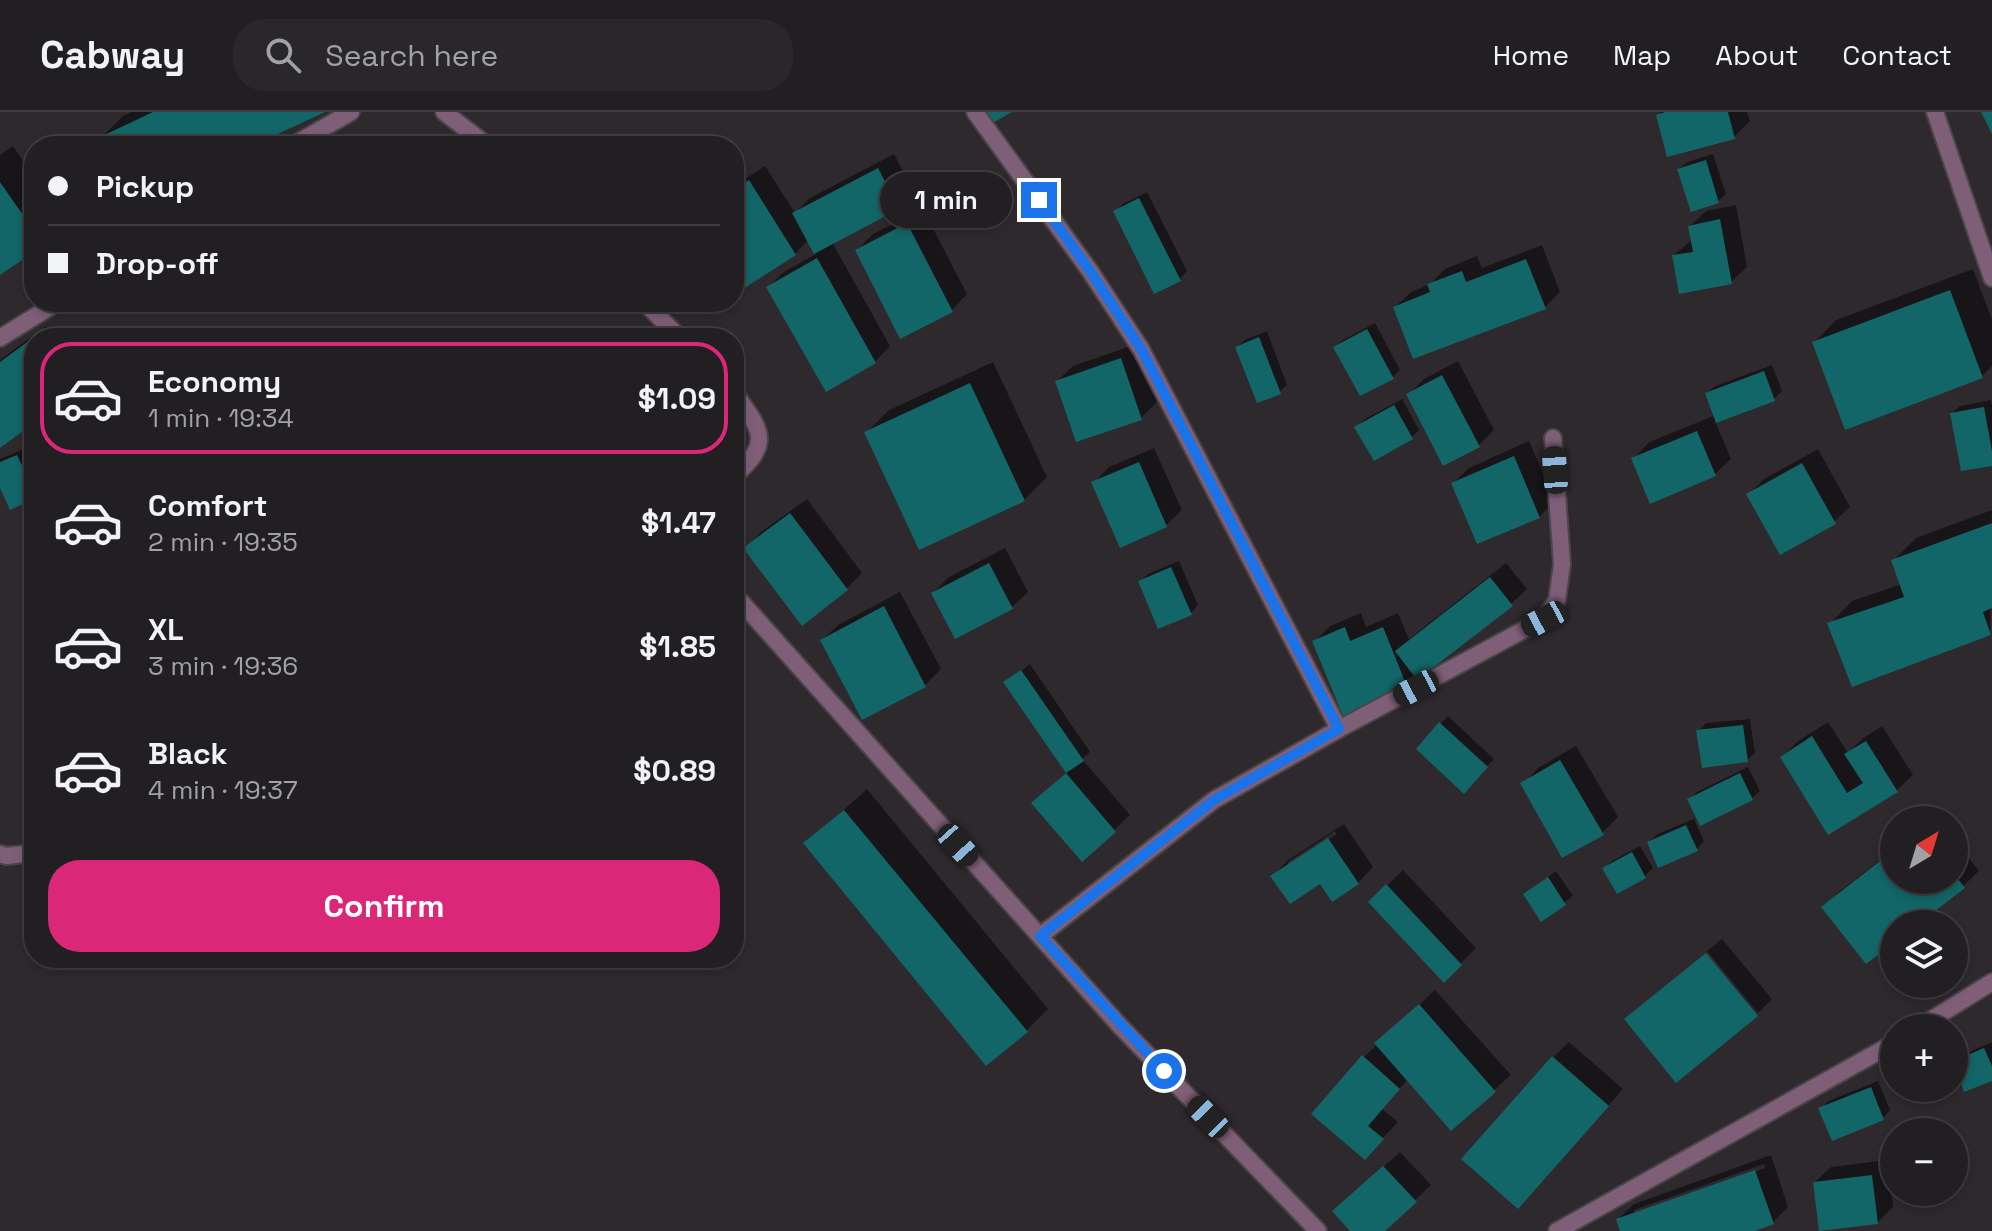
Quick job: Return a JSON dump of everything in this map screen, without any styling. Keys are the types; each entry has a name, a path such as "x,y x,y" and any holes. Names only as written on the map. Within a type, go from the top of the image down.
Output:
{"street":[{"path":"309,136 351,112"},
{"path":"444,112 475,136"},
{"path":"975,112 1090,271 1141,349 1339,729"},
{"path":"1935,112 1992,278"},
{"path":"0,338 42,312"},
{"path":"654,312 670,328"},
{"path":"744,407 758,427 758,447 753,460 744,468"},
{"path":"1040,936 1214,800 1544,619 1557,600 1562,564 1553,438"},
{"path":"744,605 1120,1026 1318,1231"},
{"path":"0,854 24,854"},
{"path":"1941,1014 1992,982"},
{"path":"1557,1231 1880,1051"}],"building":[{"path":"153,112 325,112 273,136 102,136"},
{"path":"984,112 1012,112 991,124"},
{"path":"1665,112 1728,112 1735,139 1667,157 1656,115"},
{"path":"1981,112 1992,112 1992,134"},
{"path":"1706,160 1719,203 1691,212 1677,169"},
{"path":"878,168 899,209 814,254 792,213"},
{"path":"749,180 796,255 744,288 744,183"},
{"path":"0,182 24,217 24,259 0,275"},
{"path":"1139,198 1181,281 1154,294 1113,211"},
{"path":"1720,219 1732,284 1679,294 1672,255 1693,252 1688,226"},
{"path":"907,223 953,312 900,339 855,250"},
{"path":"817,258 876,363 826,392 766,287"},
{"path":"1526,259 1546,309 1413,359 1393,307 1430,292 1427,284 1462,271 1466,282"},
{"path":"1950,290 1983,378 1845,430 1812,342"},
{"path":"1367,329 1394,379 1360,396 1333,347"},
{"path":"1259,337 1281,394 1257,403 1235,347"},
{"path":"24,344 24,430 0,448 0,362"},
{"path":"1121,358 1142,420 1076,442 1055,381"},
{"path":"1764,371 1775,401 1716,423 1705,393"},
{"path":"1442,375 1480,447 1443,466 1406,394"},
{"path":"970,383 1025,501 919,550 864,432"},
{"path":"1394,405 1413,439 1374,461 1354,427"},
{"path":"1984,407 1992,466 1961,471 1950,413"},
{"path":"1697,431 1716,476 1650,504 1631,458"},
{"path":"17,455 24,470 24,504 10,510 0,488 0,462"},
{"path":"1514,456 1540,518 1477,544 1451,483"},
{"path":"1139,462 1167,527 1120,548 1091,482"},
{"path":"1802,463 1836,524 1780,555 1746,494"},
{"path":"790,513 848,590 802,626 744,547"},
{"path":"1992,523 1992,608 1983,612 1991,635 1852,687 1827,623 1904,597 1891,560"},
{"path":"989,563 1013,609 955,639 931,593"},
{"path":"1171,567 1192,615 1158,629 1138,581"},
{"path":"1490,577 1513,606 1417,680 1395,651"},
{"path":"884,606 926,687 862,720 820,640"},
{"path":"1345,627 1350,641 1383,627 1408,689 1343,716 1312,641"},
{"path":"1021,670 1084,761 1066,773 1003,682"},
{"path":"1439,722 1488,767 1464,794 1416,749"},
{"path":"1743,725 1748,762 1702,768 1696,730"},
{"path":"1812,736 1847,793 1863,783 1844,754 1866,741 1898,792 1828,835 1780,757"},
{"path":"1560,760 1604,835 1562,858 1520,783"},
{"path":"1066,773 1116,832 1082,862 1031,803"},
{"path":"1740,773 1753,800 1700,826 1687,799"},
{"path":"844,810 1028,1032 986,1066 803,843"},
{"path":"1686,825 1698,851 1658,868 1647,842"},
{"path":"1328,838 1359,884 1332,902 1320,884 1290,904 1270,876"},
{"path":"1632,852 1646,878 1617,894 1602,868"},
{"path":"1880,861 1880,894 1957,894 1936,910 1880,910 1880,954 1866,964 1821,907"},
{"path":"1548,877 1566,905 1541,922 1523,894"},
{"path":"1386,884 1462,965 1444,983 1368,902"},
{"path":"1706,953 1758,1016 1676,1083 1624,1019"},
{"path":"1419,1004 1496,1092 1451,1131 1374,1043"},
{"path":"1984,1048 1992,1066 1992,1081 1968,1090 1968,1055"},
{"path":"1362,1055 1400,1089 1368,1126 1384,1139 1365,1160 1311,1114"},
{"path":"1552,1056 1609,1106 1518,1209 1461,1159"},
{"path":"1871,1087 1883,1118 1832,1141 1818,1108"},
{"path":"1383,1166 1417,1202 1385,1231 1350,1231 1332,1211"},
{"path":"1755,1170 1774,1224 1755,1231 1620,1231 1616,1219"},
{"path":"1872,1175 1878,1224 1819,1231 1813,1182"}],"route":[{"path":"1039,200 1141,349 1339,729 1214,800 1040,936 1164,1071"}]}
